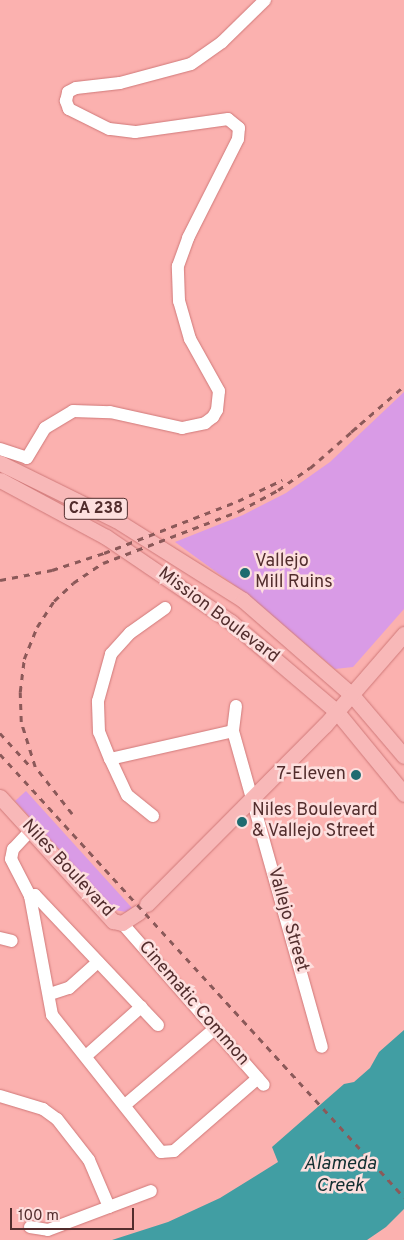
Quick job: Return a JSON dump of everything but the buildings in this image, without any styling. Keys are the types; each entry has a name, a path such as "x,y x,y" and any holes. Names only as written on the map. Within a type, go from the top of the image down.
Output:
{"main road":[{"name":"Mission Boulevard","path":"0,464 77,498 161,546 243,600 352,695 404,756"},
{"name":"Mission Boulevard","path":"0,480 106,537 180,584 231,622 336,712 404,794"},
{"name":"Niles Boulevard","path":"0,797 113,921 122,923 143,908 252,800 352,695 404,634"}],"street":[{"path":"0,449 26,458 45,428 73,411 110,412 182,428 205,423 217,410 219,391 190,339 179,301 178,266 188,238 238,139 238,128 228,119 135,132 109,129 69,109 66,101 68,92 76,88 120,83 190,64 222,42 265,0"},
{"path":"153,816 128,795 110,759 99,732 98,701 111,654 130,633 165,608"},
{"name":"Vallejo Street","path":"236,706 233,731 322,1048"},
{"path":"110,759 233,731"},
{"path":"31,830 13,849 11,859 30,896 50,994 52,1015 125,1105 214,1030"},
{"path":"30,896 35,894 158,1025"},
{"name":"Cinematic Common","path":"122,923 214,1030 261,1081 174,1151 161,1152 125,1105"},
{"path":"50,994 69,988 98,962"},
{"path":"86,1056 141,1007"},
{"path":"0,1096 43,1109 57,1119 88,1160 109,1208"},
{"path":"30,1227 48,1230 151,1191"}],"shaded area":[{"path":"404,392 404,609 353,667 335,669 245,593 175,542 243,515 286,493 330,462"},
{"path":"26,791 132,908 126,912 115,910 15,801"}],"water":[{"name":"Alameda Creek","path":"404,1030 404,1209 386,1227 367,1240 112,1240 168,1222 220,1198 278,1162 272,1147 344,1084 354,1082 370,1068 379,1052"}],"railway":[{"path":"351,432 404,386"},
{"path":"72,814 35,767 21,722 20,692 24,659 37,627 54,601 73,583 103,563 239,511 278,490 310,468 357,427"},
{"path":"0,580 52,570 104,553 238,501 282,480"},
{"path":"0,733 30,766"},
{"path":"0,754 404,1197"}],"place":[{"name":"Vallejo Mill Ruins","path":"245,573"},
{"name":"7-Eleven","path":"356,775"},
{"name":"Niles Boulevard & Vallejo Street","path":"242,822"}]}
